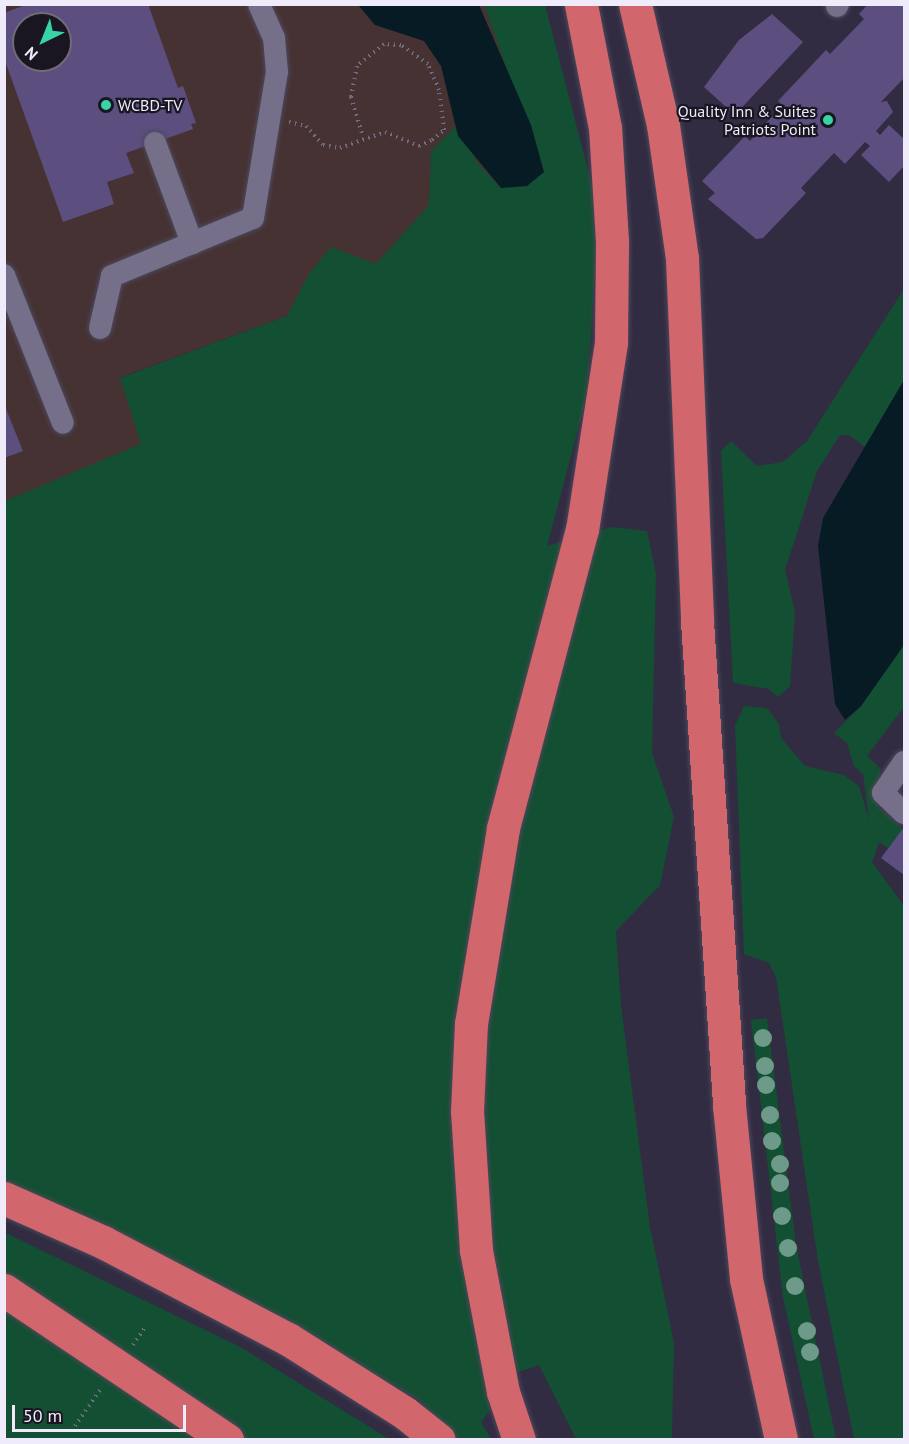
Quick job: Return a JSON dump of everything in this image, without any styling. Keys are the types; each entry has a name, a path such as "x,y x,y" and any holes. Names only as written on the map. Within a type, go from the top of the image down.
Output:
{"highway":[{"path":"519,1440 503,1392 476,1250 467,1111 471,1024 503,828 582,530 611,342 612,241 605,128 581,4"},
{"path":"635,4 663,125 682,259 697,621 739,1220 746,1279 781,1440"},
{"path":"4,1198 103,1242 336,1369 439,1440"},
{"path":"4,1290 73,1332 227,1440"},
{"path":"4,1299 73,1332"}],"street":[{"path":"100,328 112,276 254,218 277,72 274,38 259,4"},
{"path":"155,143 192,243"},
{"path":"4,275 63,423"},
{"path":"904,762 883,793 904,813"}],"path":[{"path":"271,118 306,126 323,145 340,148 363,137 385,132 419,146 444,130 439,90 428,64 401,45 384,44 357,66 351,97 363,137"}],"shaded area":[{"path":"5,5 539,5 586,206 121,377 147,460 5,511"}],"green space":[{"path":"484,5 545,5 599,212 587,396 547,546 612,527 647,531 656,574 652,753 674,817 660,885 616,931 621,1006 650,1227 674,1343 672,1440 576,1439 539,1365 518,1372 481,1422 491,1439 458,1439 418,1399 344,1357 5,1184 5,501 141,444 120,378 287,316 309,274 331,247 376,264 429,205 431,151 456,126 479,165 501,188 544,172"},
{"path":"904,289 904,380 865,447 849,435 840,435 817,471 785,570 795,613 790,686 778,697 769,689 733,683 721,451 731,441 757,466 783,462 807,441"},
{"path":"904,645 904,707 867,756 881,769 874,797 879,808 903,829 888,848 879,842 872,862 904,906 904,1439 854,1439 818,1261 776,977 769,963 744,954 735,726 744,706 767,708 779,724 781,738 805,766 844,775 859,786 869,820 863,774 854,766 847,743 834,733 861,706"},
{"path":"767,1018 796,1245 836,1439 814,1439 783,1297 751,1020"},
{"path":"4,1232 242,1348 389,1439 5,1439"}],"water":[{"path":"358,5 479,5 531,125 544,172 527,186 501,188 458,136 441,66 424,41 375,25"},
{"path":"904,380 904,645 861,706 845,720 835,704 818,546 823,518"}],"building":[{"name":"WCBD-TV","path":"28,4 148,4 178,88 183,86 196,123 191,124 193,129 126,153 134,173 107,182 114,204 63,222 4,58 4,13"},
{"name":"Quality Inn & Suites Patriots Point","path":"868,4 904,4 904,78 881,102 887,101 893,112 876,131 880,135 889,125 904,139 904,166 889,182 861,155 870,146 865,142 845,164 834,153 801,188 806,193 763,238 756,239 708,199 715,193 702,181 745,136 750,141 782,105 778,101 826,50 830,54 864,19 859,14"},
{"path":"772,14 803,42 735,115 704,87 739,40"},
{"path":"4,404 23,451 4,458"},
{"path":"904,827 904,875 881,858"}],"place":[{"name":"WCBD-TV","path":"106,105"},
{"name":"Quality Inn & Suites Patriots Point","path":"828,120"}]}
